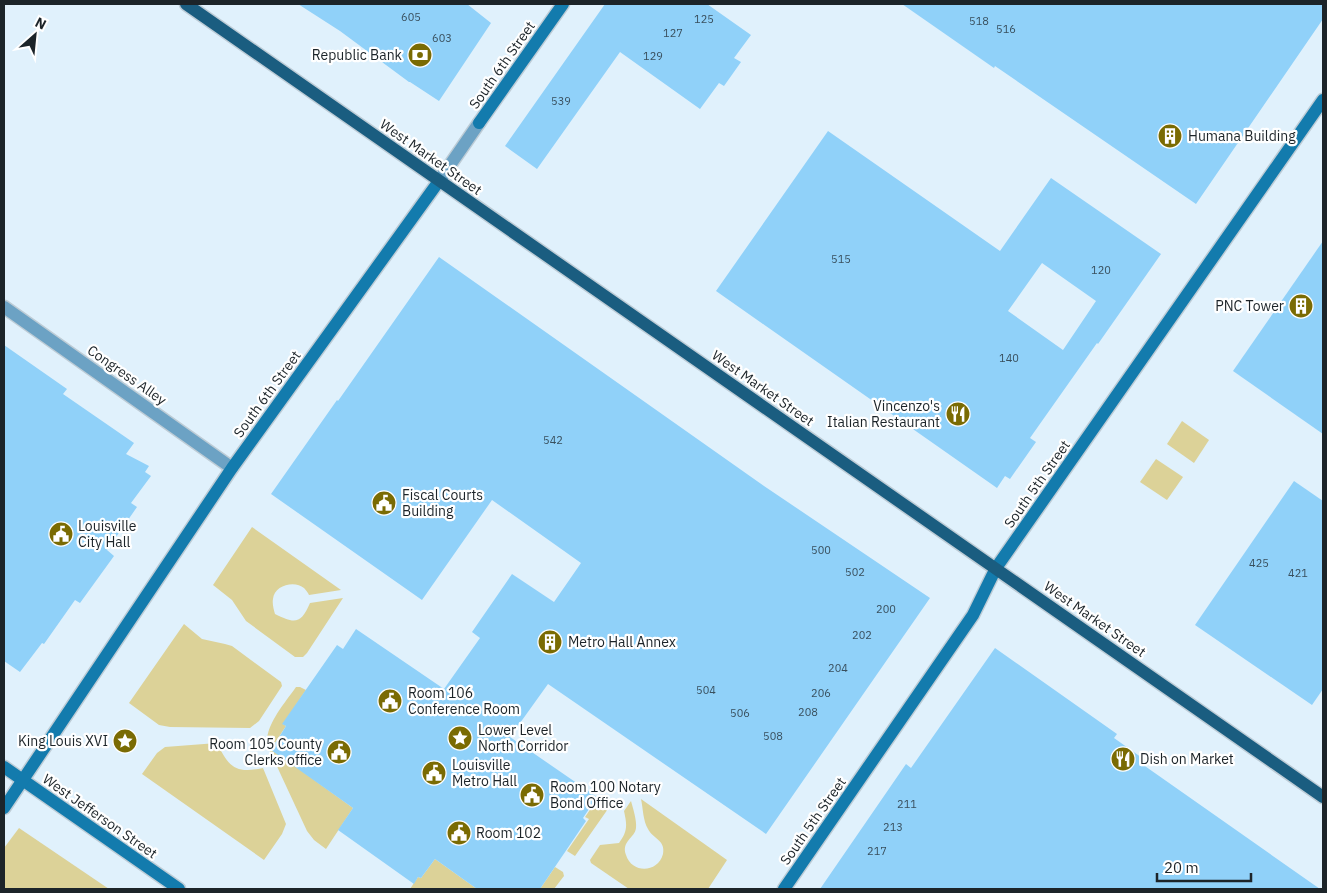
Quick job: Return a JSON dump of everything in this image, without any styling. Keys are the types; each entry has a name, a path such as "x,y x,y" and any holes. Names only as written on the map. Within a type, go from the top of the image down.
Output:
{"main road":[{"name":"West Market Street","path":"186,4 1323,796"}],"street":[{"name":"South 6th Street","path":"4,808 232,468 439,181 563,4"},
{"name":"South 5th Street","path":"784,889 973,615 996,568 1323,100"},
{"name":"Congress Alley","path":"4,307 232,468"},
{"name":"West Jefferson Street","path":"4,767 179,889"}],"shaded area":[{"path":"1182,421 1209,440 1194,463 1167,444"},
{"path":"1156,459 1183,477 1167,500 1140,482"},
{"path":"252,527 341,590 309,595 304,588 296,584 290,584 281,587 274,594 275,614 292,620 297,620 304,615 310,603 343,598 303,657 295,657 246,621 232,600 213,585"},
{"path":"184,624 202,639 232,646 281,682 282,686 259,721 250,728 170,727 159,725 129,703"},
{"path":"296,687 306,690 283,724 286,726 271,749 353,808 326,849 314,840 307,831 267,745 267,737 272,722"},
{"path":"217,743 225,758 234,767 246,770 263,768 286,824 282,834 264,860 142,774 157,753 165,747"},
{"path":"598,798 610,806 575,856 567,851 589,819 585,817"},
{"path":"641,799 727,860 708,889 629,889 591,863 590,860 600,845 619,843 622,839 626,828 624,811 631,801 636,828 625,846 626,855 634,866 645,869 656,865 660,860 663,854 662,845 646,826"},
{"path":"19,828 109,889 4,889 4,848"},
{"path":"435,859 477,889 410,889 418,877 421,878"},
{"path":"555,867 563,872 564,876 554,889 540,889"}],"building":[{"name":"Republic Bank","path":"298,4 467,4 491,23 439,101 409,82 340,31"},
{"path":"605,4 707,4 751,35 734,58 741,62 724,86 719,83 700,109 620,52 537,169 505,146"},
{"name":"Humana Building","path":"902,4 1323,4 1323,19 1196,204"},
{"path":"828,131 1000,251 1051,178 1161,254 1030,438 1036,442 1010,479 1005,476 997,488 716,291","holes":["1042,263 1096,301 1063,350 1008,311"]},
{"name":"PNC Tower","path":"1323,241 1323,434 1233,371"},
{"path":"439,257 764,486 930,598 766,834 548,684 510,737 597,797 583,818 586,821 540,889 477,889 435,859 421,878 418,877 414,884 338,830 353,808 271,750 286,726 282,724 337,645 343,649 356,629 444,689 480,638 472,632 512,574 554,602 581,563 492,500 422,600 271,494"},
{"name":"Louisville City Hall","path":"4,345 67,389 63,394 134,443 126,454 149,466 145,472 151,476 131,503 137,507 107,550 114,556 80,603 75,600 44,644 42,643 20,672 4,661"},
{"path":"1294,481 1323,501 1323,689 1312,705 1195,625"},
{"path":"995,648 1117,734 1114,738 1145,760 1142,764 1320,889 820,889 906,764 911,768"}],"place":[{"name":"Republic Bank","path":"420,55"},
{"name":"Humana Building","path":"1170,136"},
{"name":"PNC Tower","path":"1301,306"},
{"name":"Vincenzo's Italian Restaurant","path":"958,414"},
{"name":"Fiscal Courts Building","path":"384,503"},
{"name":"Louisville City Hall","path":"61,534"},
{"name":"Metro Hall Annex","path":"550,642"},
{"name":"Room 106 Conference Room","path":"390,701"},
{"name":"Lower Level North Corridor","path":"460,738"},
{"name":"King Louis XVI","path":"125,741"},
{"name":"Room 105 County Clerks office","path":"339,752"},
{"name":"Dish on Market","path":"1123,759"},
{"name":"Louisville Metro Hall","path":"434,773"},
{"name":"Room 100 Notary Bond Office","path":"532,795"},
{"name":"Room 102","path":"459,833"}]}
